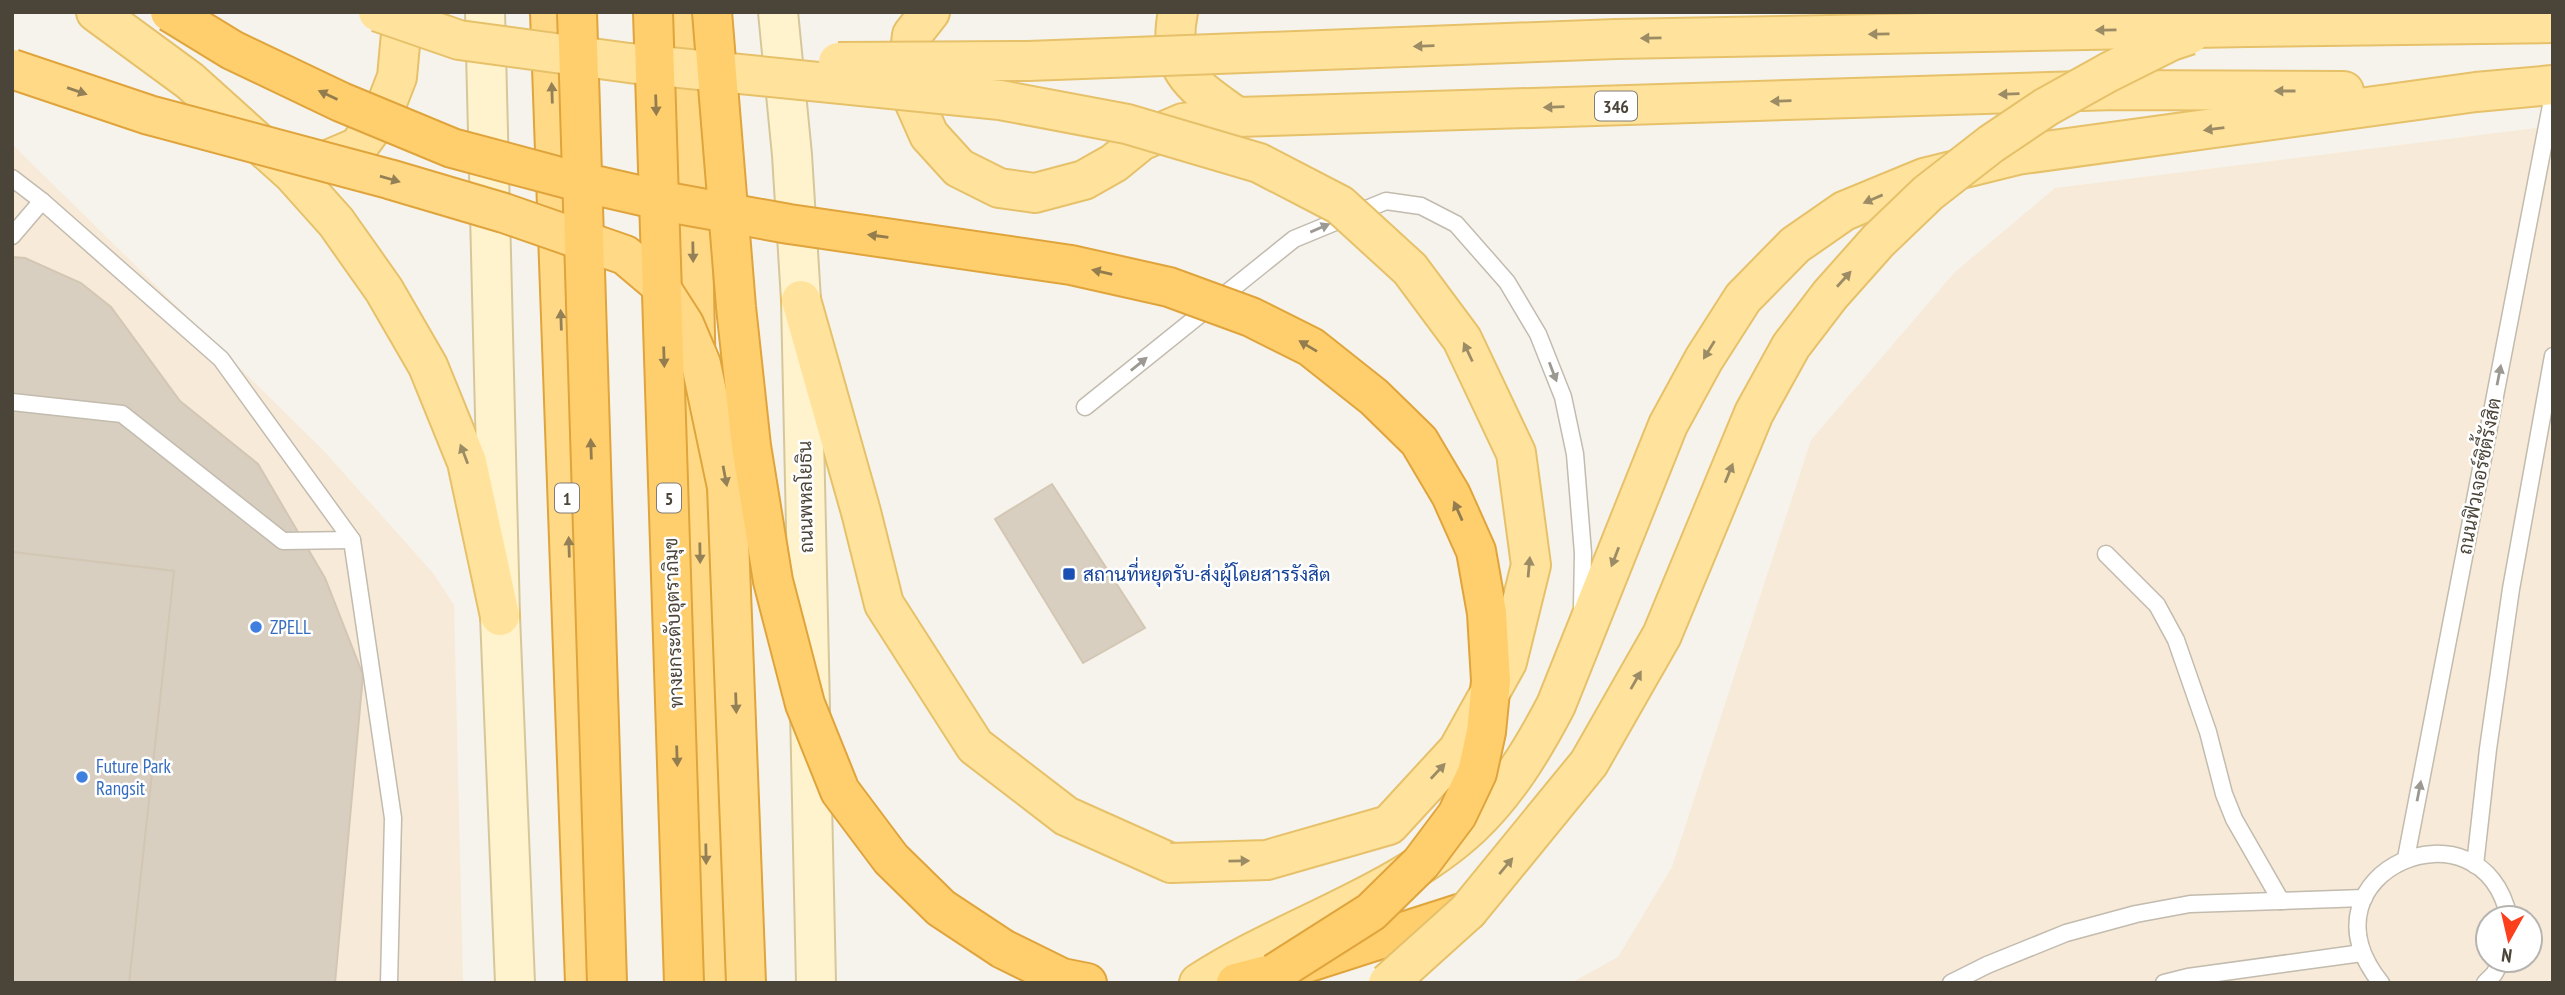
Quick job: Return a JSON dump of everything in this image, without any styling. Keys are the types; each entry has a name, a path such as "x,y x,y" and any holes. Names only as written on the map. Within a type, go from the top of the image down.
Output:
{"highway":[{"path":"170,12 232,50 341,102 452,148 673,203 789,224 1071,265 1169,287 1251,317 1311,346 1374,397 1419,442 1451,495 1476,551 1487,613 1492,681 1486,732 1477,773 1457,815 1421,863 1371,912 1275,973"},
{"name":"1","path":"550,12 585,983"},
{"path":"578,12 607,983"},
{"name":"ทางยกระดับอุตราภิมุข","path":"653,12 684,983"},
{"path":"688,12 709,983"},
{"path":"712,12 736,307 751,446 773,581 805,704 840,791 891,859 941,908 1003,949 1062,978 1087,983"},
{"path":"12,69 149,115 376,175 504,213 625,255 657,282 684,324 701,364 727,487 746,983"},
{"path":"1236,983 1468,911"}],"main road":[{"path":"96,12 190,81 293,174 336,222 384,290 428,366 467,462 500,616"},
{"path":"378,12 459,40 629,63 1000,100 1127,124 1259,163 1340,205 1410,269 1462,339 1516,453 1531,565 1507,662 1458,750 1389,825 1267,860 1171,863 1066,816 975,746 884,604 861,512 800,300"},
{"path":"293,174 358,147 383,114 397,77 403,12"},
{"path":"485,12 500,616 515,983"},
{"name":"ถนนพหลโยธิน","path":"778,12 792,155 800,300 816,983"},
{"name":"346","path":"930,12 912,35 906,83 929,135 959,169 999,188 1035,192 1084,180 1114,163 1141,141 1183,123 1237,117 2115,90 2476,92 2553,85"},
{"path":"1178,12 1174,46 1180,67 1205,94 1237,117"},
{"path":"629,63 1028,61 1616,39 2251,20 2553,23"},
{"path":"1388,983 1468,911 1589,763 1662,635 1754,413 1791,346 1830,295 1878,241 1928,193 2002,136 2057,101 2171,41 2251,20"},
{"path":"1199,983 1261,946 1385,886 1436,853 1471,826 1506,787 1533,748 1556,705 1668,425 1704,359 1743,298 1795,245 1844,211 1924,178 2017,155 2476,92"}],"lane":[{"name":"ถนนฟิวเจอร์ซิตี้รังสิต","path":"2406,858 2553,95"},
{"path":"12,178 42,201 222,359 352,540 393,818 389,983"},
{"path":"12,236 42,201"},
{"path":"1086,407 1294,239 1386,201 1421,206 1456,224 1507,282 1538,334 1563,397 1575,454 1583,553 1581,647"},
{"path":"2475,865 2488,749 2511,589 2553,356"},
{"path":"12,402 122,414 283,541 352,540"},
{"path":"2106,554 2157,605 2176,640 2234,819 2281,901"},
{"path":"2381,983 2362,953 2357,934 2364,898 2381,874 2406,858 2429,853 2453,855 2475,865 2491,879 2504,904"},
{"path":"1951,983 1987,965 2066,933 2136,914 2190,904 2364,898"},
{"path":"2164,983 2188,977 2362,953"}],"shaded area":[{"path":"2553,126 2553,983 1571,983 1618,957 1672,867 1811,440 1955,272 2055,188"},
{"path":"12,144 324,451 433,573 454,605 463,983 12,983"}],"building":[{"name":"ZPELL","path":"12,257 25,258 81,283 111,307 180,401 258,464 325,578 363,675 335,983 129,983 174,571 12,552"},
{"name":"สถานที่หยุดรับ-ส่งผู้โดยสารรังสิต","path":"1052,484 1145,628 1083,663 995,519"},
{"name":"Future Park Rangsit","path":"12,552 174,571 129,983 12,983"}],"place":[{"name":"สถานที่หยุดรับ-ส่งผู้โดยสารรังสิต","path":"1069,574"},
{"name":"ZPELL","path":"256,627"},
{"name":"Future Park Rangsit","path":"82,777"}]}
